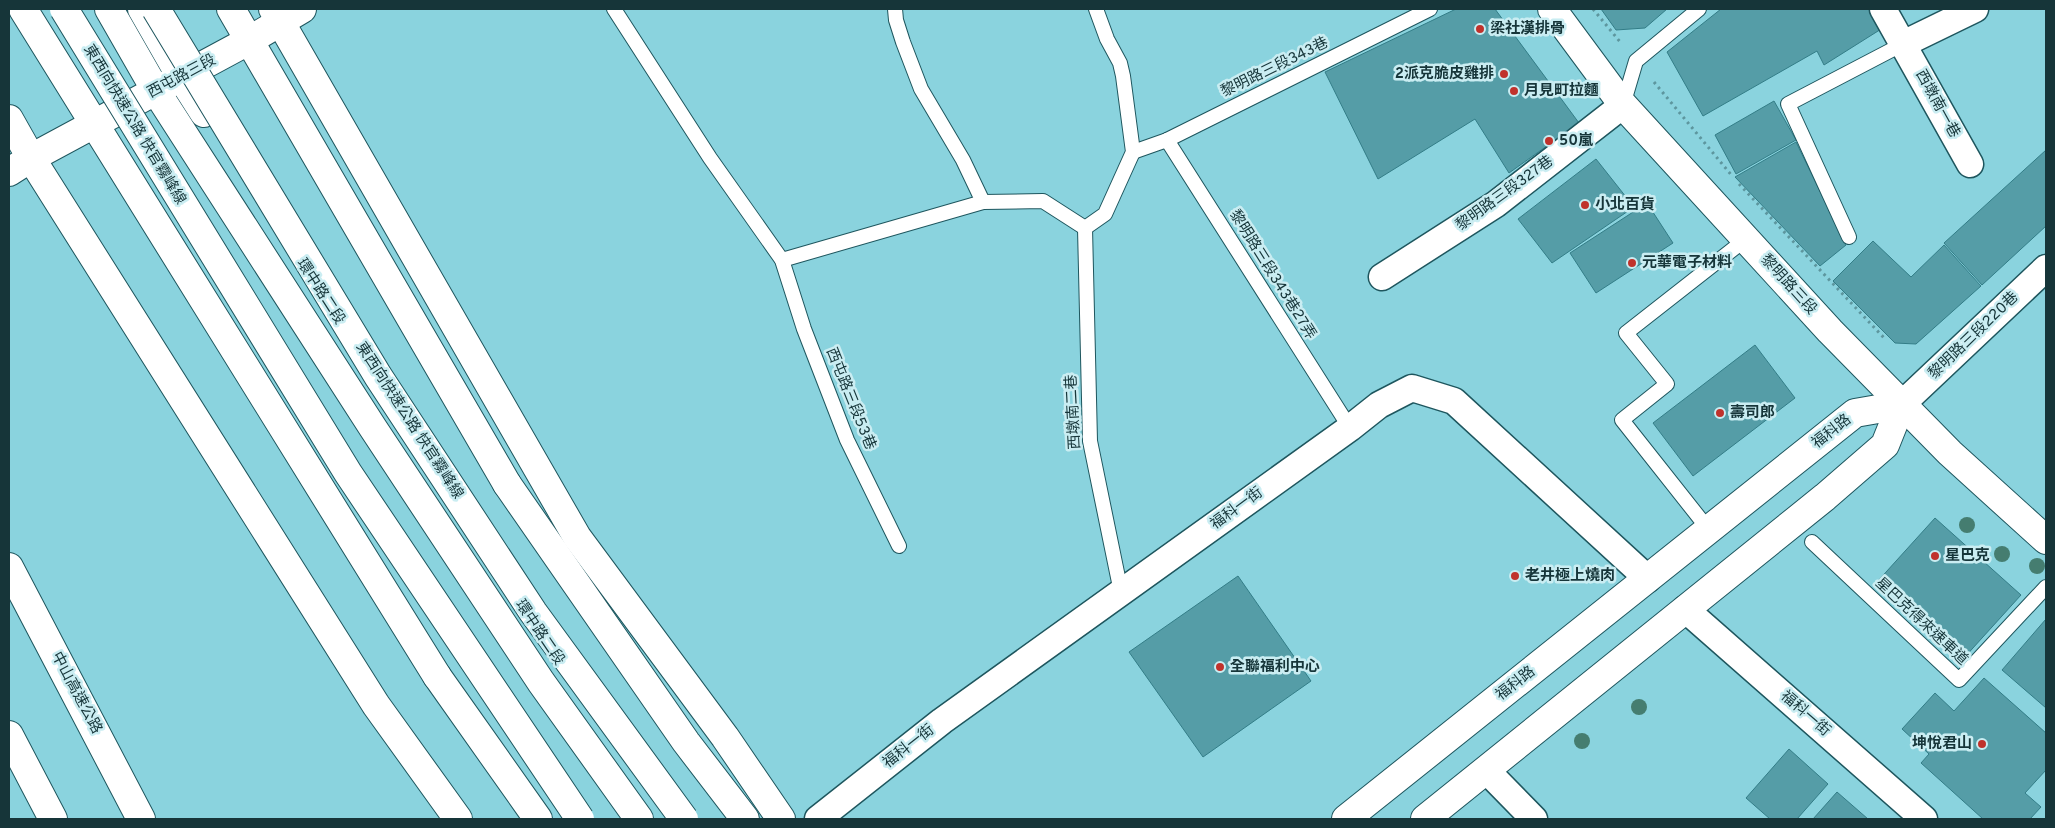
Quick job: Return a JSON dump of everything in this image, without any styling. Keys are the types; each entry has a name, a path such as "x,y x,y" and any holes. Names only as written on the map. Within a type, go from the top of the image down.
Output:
{"main road":[{"path":"23,9 436,676 538,819"},
{"name":"東西向快速公路 快官霧峰線","path":"64,9 348,473 580,819"},
{"name":"環中路二段","path":"109,9 156,91 362,412 524,657 639,819"},
{"name":"環中路二段","path":"142,9 181,77 546,644 673,819"},
{"name":"東西向快速公路 快官霧峰線","path":"156,9 378,376 533,612 684,819"},
{"path":"231,9 507,484 686,742 745,819"},
{"name":"黎明路三段","path":"1552,9 1623,105 1746,239 1901,405 1950,454 2046,540"},
{"path":"285,13 577,537 725,737 780,819"},
{"name":"西屯路三段","path":"20,165 250,40 285,13"},
{"path":"9,119 20,165 376,705 458,819"},
{"path":"1425,819 1487,772 1885,446 1901,405"},
{"name":"福科路","path":"1346,819 1855,413 1901,405"},
{"name":"中山高速公路","path":"9,567 141,819"},
{"path":"9,735 53,819"}],"street":[{"name":"西墩南一巷","path":"1883,9 1970,164"},
{"path":"1903,44 1975,9"},
{"name":"黎明路三段327巷","path":"1382,277 1496,204 1623,105"},
{"name":"黎明路三段220巷","path":"1901,405 2046,268"},
{"name":"福科一街","path":"818,819 942,720 1350,428 1379,405 1412,388 1454,400 1648,579"},
{"name":"福科一街","path":"1685,609 1924,819"},
{"path":"1487,772 1534,819"}],"lane":[{"name":"西屯路三段53巷","path":"614,9 710,158 782,260 804,329 847,440 899,546"},
{"path":"895,9 901,35 921,89 964,160 983,202"},
{"path":"782,260 983,202 1043,201 1085,228 1105,214 1133,152 1120,64 1107,39 1096,9"},
{"name":"黎明路三段343巷","path":"1133,152 1167,140 1430,9"},
{"path":"1623,105 1636,61 1699,9"},
{"path":"1849,237 1788,104 1903,44"},
{"name":"黎明路三段343巷27弄","path":"1167,140 1350,428"},
{"name":"西墩南二巷","path":"1085,228 1090,441 1122,592"},
{"path":"1709,530 1622,420 1667,384 1626,333 1746,239"},
{"name":"星巴克得來速車道","path":"1812,542 1959,680 2046,587"}],"path":[{"path":"1593,9 1734,178 1886,340"}],"building":[{"path":"1456,9 1495,9 1579,123 1509,173 1475,119 1378,179 1325,72"},
{"path":"1601,9 1667,9 1645,28 1616,30"},
{"path":"1721,9 1876,9 1886,26 1824,65 1817,51 1703,116 1667,52"},
{"path":"1774,101 1796,140 1736,174 1715,135"},
{"path":"1796,142 1846,245 1820,266 1735,177"},
{"path":"2046,150 2046,226 1982,285 1944,243"},
{"path":"1596,159 1634,207 1552,263 1518,219"},
{"path":"1647,203 1673,243 1596,293 1570,253"},
{"path":"1873,241 1911,277 1944,245 1981,286 1916,344 1895,343 1833,281"},
{"name":"壽司郎","path":"1755,345 1795,398 1693,476 1653,423"},
{"path":"1935,518 2021,595 1963,659 1877,582"},
{"name":"全聯福利中心","path":"1238,576 1311,681 1203,757 1129,652"},
{"path":"2046,619 2046,708 2002,670"},
{"name":"坤悅君山","path":"1984,678 2046,733 2046,770 2025,793 2041,807 2030,819 1983,819 1921,763 1929,754 1902,729 1935,693 1954,711"},
{"path":"1789,749 1828,784 1797,819 1770,819 1746,798"},
{"path":"1837,792 1868,819 1813,819"}],"place":[{"name":"梁社漢排骨","path":"1480,29"},
{"name":"2派克脆皮雞排","path":"1504,74"},
{"name":"月見町拉麵","path":"1514,91"},
{"name":"50嵐","path":"1549,141"},
{"name":"小北百貨","path":"1585,205"},
{"name":"元華電子材料","path":"1632,263"},
{"name":"壽司郎","path":"1720,413"},
{"name":"星巴克","path":"1935,556"},
{"name":"老井極上燒肉","path":"1515,576"},
{"name":"全聯福利中心","path":"1220,667"},
{"name":"坤悅君山","path":"1982,744"}]}
